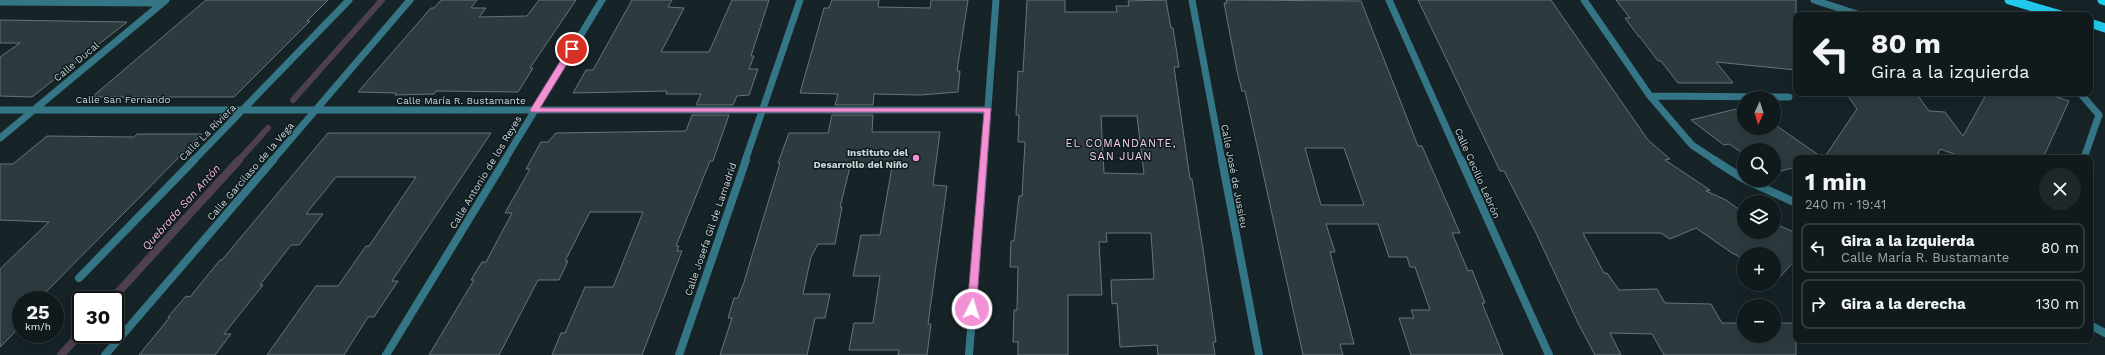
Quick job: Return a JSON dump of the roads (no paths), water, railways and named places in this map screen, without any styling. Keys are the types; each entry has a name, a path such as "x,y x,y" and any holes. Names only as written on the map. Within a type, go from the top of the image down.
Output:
{"main road":[{"path":"2009,0 2051,12"},
{"path":"2093,24 2105,28"}],"street":[{"name":"Calle La Riviera","path":"79,278 246,108 349,0"},
{"name":"Calle Garcilaso de la Vega","path":"105,355 410,0"},
{"name":"Calle Antonio de los Reyes","path":"386,355 602,0"},
{"name":"Calle Josefa Gil de Lamadrid","path":"679,355 800,0"},
{"path":"969,355 996,0"},
{"name":"Calle José de Jussieu","path":"1192,0 1259,355"},
{"name":"Calle Cecilio Lebrón","path":"1389,0 1549,355"},
{"path":"1584,0 1650,96 1692,145 1737,174"},
{"path":"1814,0 1851,12"},
{"path":"0,2 164,2"},
{"name":"Calle Ducal","path":"0,138 164,2"},
{"path":"1650,96 1789,97"},
{"path":"2083,96 2099,115 2085,155"},
{"name":"Calle María R. Bustamante","path":"246,108 316,110 988,110"},
{"name":"Calle San Fernando","path":"0,110 246,108"},
{"path":"1762,187 1793,202"},
{"path":"2093,327 2105,333"}],"waterway":[{"name":"Quebrada San Antón","path":"293,100 382,0"},
{"name":"Quebrada San Antón","path":"238,161 268,128"},
{"name":"Quebrada San Antón","path":"119,291 239,160"},
{"name":"Quebrada San Antón","path":"61,355 72,343"}],"place":[{"name":"Instituto del Desarrollo del Niño","path":"916,158"}],"district":[{"name":"EL COMANDANTE, SAN JUAN","path":"1121,149"}]}
